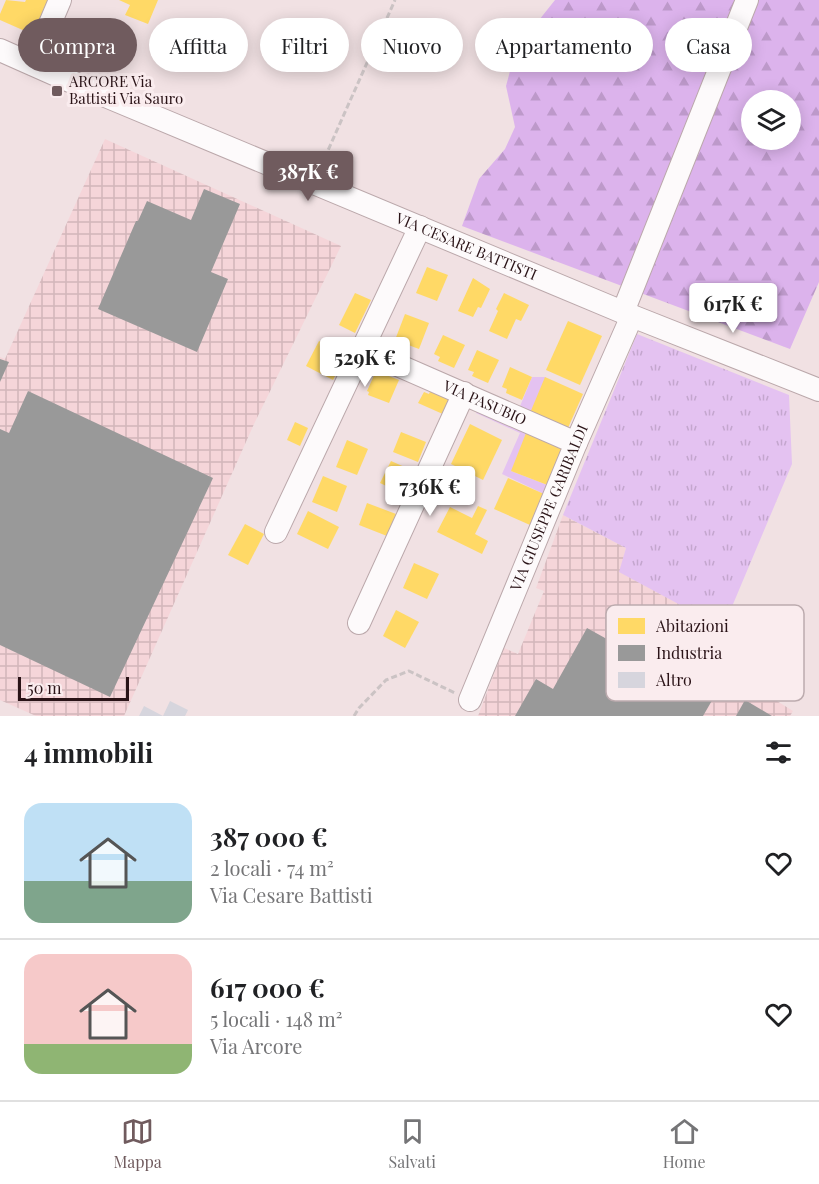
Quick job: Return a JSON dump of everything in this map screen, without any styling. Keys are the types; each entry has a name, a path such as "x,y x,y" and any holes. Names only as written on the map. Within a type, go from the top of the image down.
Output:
{"street":[{"path":"52,18 60,0"},
{"name":"VIA GIUSEPPE GARIBALDI","path":"470,700 628,314 747,0"},
{"name":"VIA CESARE BATTISTI","path":"0,50 18,58"},
{"name":"VIA CESARE BATTISTI","path":"52,72 628,314 819,390"},
{"path":"276,532 420,227"},
{"name":"VIA PASUBIO","path":"361,349 576,443"},
{"path":"359,623 464,393"}],"path":[{"path":"314,183 395,0"},
{"path":"354,716 386,680 409,671 470,700"}],"shaded area":[{"path":"105,139 341,246 254,424 124,716 36,716 0,700 0,357 5,359"},
{"path":"563,515 626,548 620,572 681,605 606,605 606,701 777,701 793,711 790,716 478,716 504,648 518,654 544,591 536,588"}],"green space":[{"path":"555,0 819,0 819,282 790,349 462,226 479,179 505,149 515,127 506,86 510,72 653,72 653,18 541,18"},
{"path":"637,334 789,395 792,464 733,605 680,605 619,572 626,548 563,515"},
{"path":"532,377 545,377 568,428 511,471 550,486 544,494 502,474 520,433 476,413 482,401 516,416"}],"building: Abitazioni":[{"path":"6,0 25,2 26,0 49,0 41,18 18,18 18,28 0,20"},
{"path":"119,0 158,0 148,24 125,15 130,5"},
{"path":"427,267 448,275 437,301 416,293"},
{"path":"473,278 490,289 481,308 478,307 473,317 458,311"},
{"path":"355,293 371,300 355,333 339,325"},
{"path":"504,293 529,305 521,321 516,319 507,339 489,331"},
{"path":"405,314 429,323 419,349 395,340"},
{"path":"568,321 602,336 580,385 546,370"},
{"path":"443,335 465,345 454,368 438,361 440,357 434,354"},
{"path":"319,341 346,355 333,380 306,366"},
{"path":"477,350 499,360 488,383 472,376 474,372 468,370"},
{"path":"510,367 532,377 522,400 506,393 507,389 502,387"},
{"path":"376,371 399,380 389,403 368,395 367,391"},
{"path":"545,377 583,394 568,428 530,413"},
{"path":"431,389 453,399 445,415 418,403 424,392 429,394"},
{"path":"295,422 308,428 300,446 287,440"},
{"path":"470,424 502,440 483,480 451,464"},
{"path":"401,432 426,442 418,462 393,452"},
{"path":"526,433 565,449 550,486 511,471"},
{"path":"347,440 368,449 357,475 336,467"},
{"path":"391,461 416,472 405,495 380,483"},
{"path":"323,476 347,486 337,512 312,502"},
{"path":"508,478 544,494 530,525 494,509"},
{"path":"367,503 396,514 387,536 359,525"},
{"path":"478,506 487,510 475,534 488,541 482,554 437,532 450,507 472,518"},
{"path":"308,511 339,527 328,549 297,534"},
{"path":"245,524 264,534 248,565 228,555"},
{"path":"414,563 439,574 427,599 403,588"},
{"path":"396,610 419,622 405,648 383,636"}],"building: Industria":[{"path":"204,189 240,204 211,272 228,279 197,352 98,309 147,201 191,220"},
{"path":"0,359 9,362 0,382"},
{"path":"28,391 213,478 110,697 0,645 0,429 9,433"},
{"path":"587,628 606,639 606,701 712,701 703,716 515,716 536,679 553,689"},
{"path":"744,701 747,701 772,716 736,716"}],"building: Altro":[{"path":"170,701 188,710 185,716 163,716"},
{"path":"144,706 163,716 139,716"}],"place":[{"name":"ARCORE Via Battisti Via Sauro","path":"57,91"}]}
